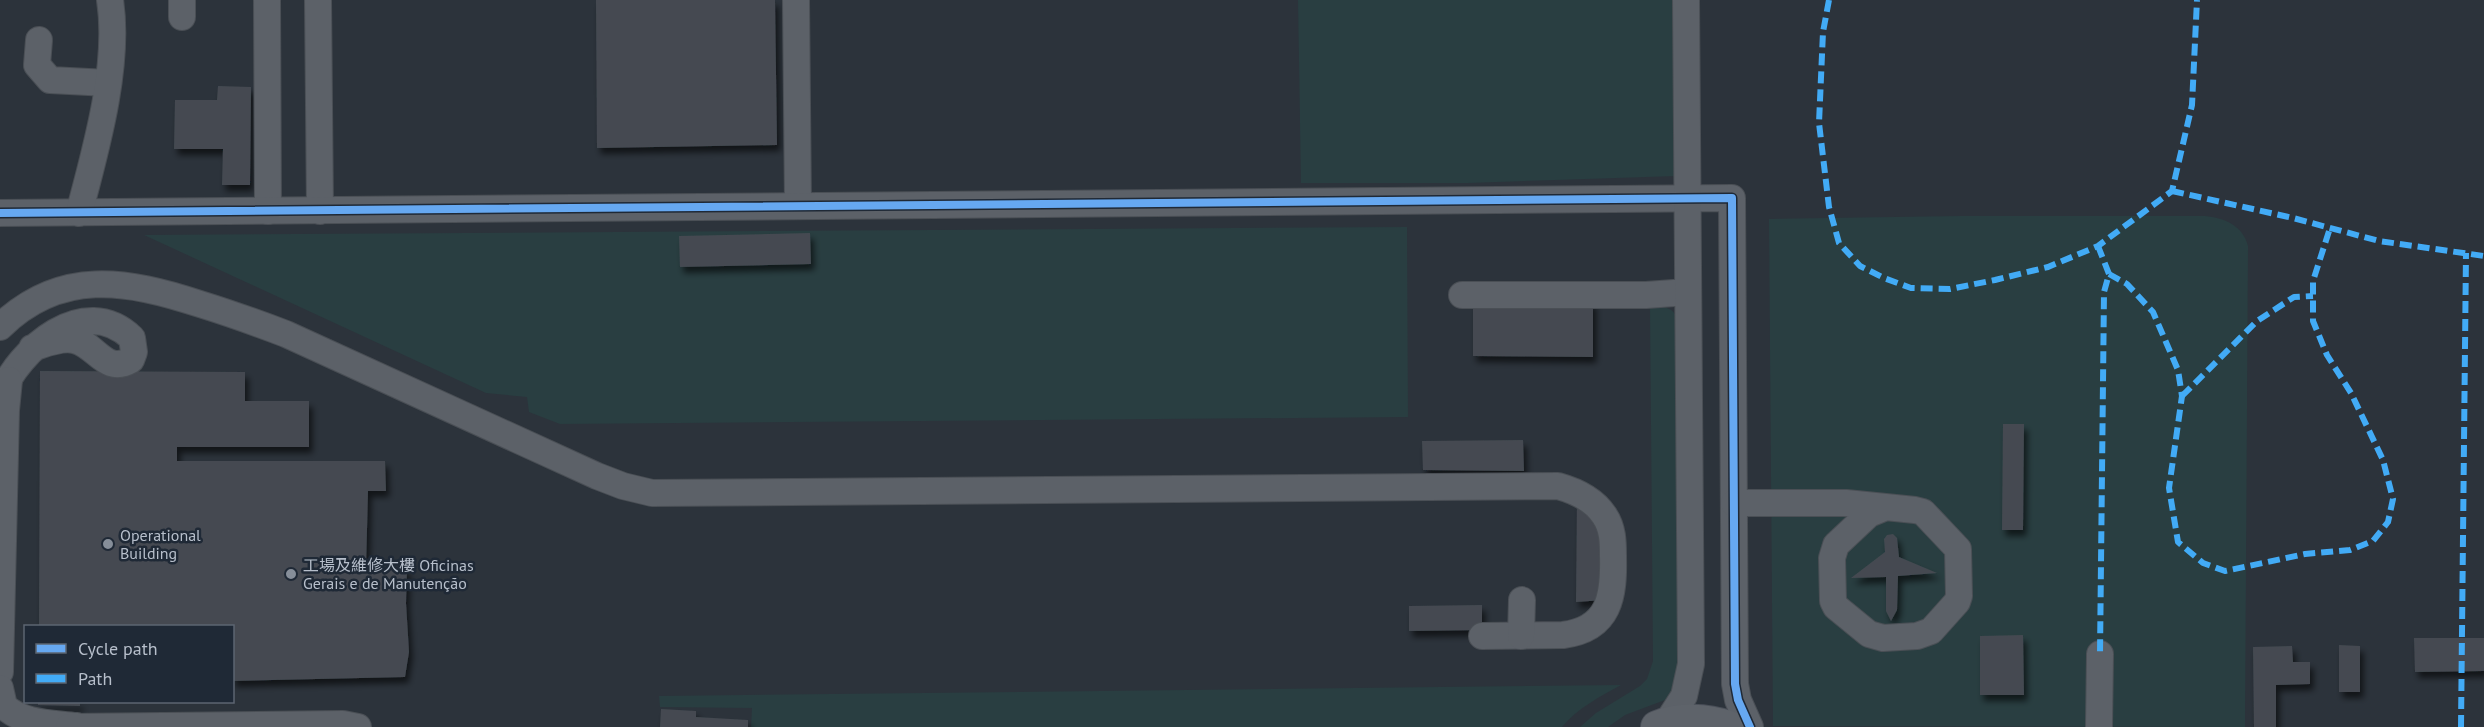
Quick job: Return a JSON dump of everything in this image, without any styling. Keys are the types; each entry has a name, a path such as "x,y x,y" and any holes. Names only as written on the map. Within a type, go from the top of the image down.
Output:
{"main road":[{"path":"1661,725 1691,720 1729,727"}],"street":[{"path":"79,213 94,155 108,82 114,23 110,0"},
{"path":"267,0 268,211"},
{"path":"318,0 320,211"},
{"path":"796,0 798,206"},
{"path":"1661,725 1684,696 1691,664 1686,0"},
{"path":"39,40 38,65 50,81 108,82"},
{"path":"0,213 1732,198 1735,684 1738,700 1750,727"},
{"path":"0,327 25,305 48,293 99,283 152,289 250,320 277,331 605,479 652,493 1558,486 1572,490 1596,506 1609,524 1612,536 1614,580 1609,603 1596,622 1575,634 1482,636"},
{"path":"1462,295 1635,295 1688,292"},
{"path":"0,672 5,385 32,348"},
{"path":"1734,503 1845,503 1886,507 1923,512 1958,549 1959,586 1957,602 1931,631 1917,636 1876,637 1839,611 1833,601 1832,558 1836,545 1869,514 1886,507"},
{"path":"1521,636 1522,600"},
{"path":"2099,727 2100,654"},
{"path":"0,688 4,706 10,712 27,720 76,726 343,724 358,727"},
{"path":"0,723 10,727"},
{"path":"69,727 76,726"}],"green space":[{"path":"1298,0 1674,0 1677,176 1468,183 1301,183"},
{"path":"2205,216 2232,224 2246,239 2248,246 2245,727 1773,726 1769,219"},
{"path":"1407,227 1408,417 560,424 529,412 527,397 486,393 144,235"},
{"path":"1650,305 1671,310 1678,321 1678,677 1673,693 1665,700 1625,715 1608,727 1580,727 1596,713 1640,686 1647,679 1653,661"},
{"path":"1621,685 1582,709 1562,727 751,727 752,708 660,707 659,696"}],"building":[{"path":"596,0 775,0 777,145 597,148"},
{"path":"218,86 251,87 250,185 222,185 223,149 174,149 175,100 217,100"},
{"path":"810,233 811,264 680,267 679,236"},
{"path":"1473,301 1593,301 1593,357 1473,356"},
{"path":"40,371 245,372 245,401 309,401 309,447 177,447 177,461 385,461 386,491 368,491 366,568 407,568 406,603 409,652 405,677 234,681 234,625 39,625"},
{"path":"2003,424 2024,424 2023,530 2002,530"},
{"path":"1523,440 1524,471 1423,470 1422,441"},
{"path":"1577,501 1600,524 1604,600 1576,602"},
{"path":"1893,534 1897,538 1899,557 1937,573 1898,576 1897,610 1891,621 1886,611 1886,577 1851,578 1885,552 1884,539 1887,535"},
{"path":"1482,605 1482,630 1409,631 1409,606"},
{"path":"2023,635 2024,695 1980,695 1980,636"},
{"path":"2414,638 2484,638 2484,671 2415,672"},
{"path":"2339,645 2360,646 2360,692 2339,692"},
{"path":"2292,646 2293,662 2310,662 2310,684 2276,685 2276,727 2254,727 2253,647"},
{"path":"38,703 80,703 80,706 38,705"},
{"path":"661,709 696,711 696,717 748,720 748,727 660,727"}],"marked path":[{"path":"1829,0 1823,32 1819,123 1829,207 1839,243 1860,266 1884,278 1911,288 1950,289 2048,267 2098,246 2172,191 2192,105 2197,0"},
{"path":"2172,191 2293,218 2379,241 2484,256"},
{"path":"2109,274 2127,284 2153,312 2178,370 2182,396 2169,488 2178,542 2203,563 2225,571 2305,554 2350,550 2373,541 2388,522 2393,499 2383,460 2351,393 2327,355 2313,321 2313,281 2330,228"},
{"path":"2098,246 2109,274 2104,292 2100,654"},
{"path":"2461,727 2466,253"},
{"path":"2182,396 2257,321 2294,297 2313,296"}],"cycle path":[{"path":"0,213 1732,198 1735,684 1738,700 1750,727"}],"place":[{"name":"Operational Building","path":"108,544"},
{"name":"工場及維修大樓 Oficinas Gerais e de Manutenção","path":"291,574"}]}
